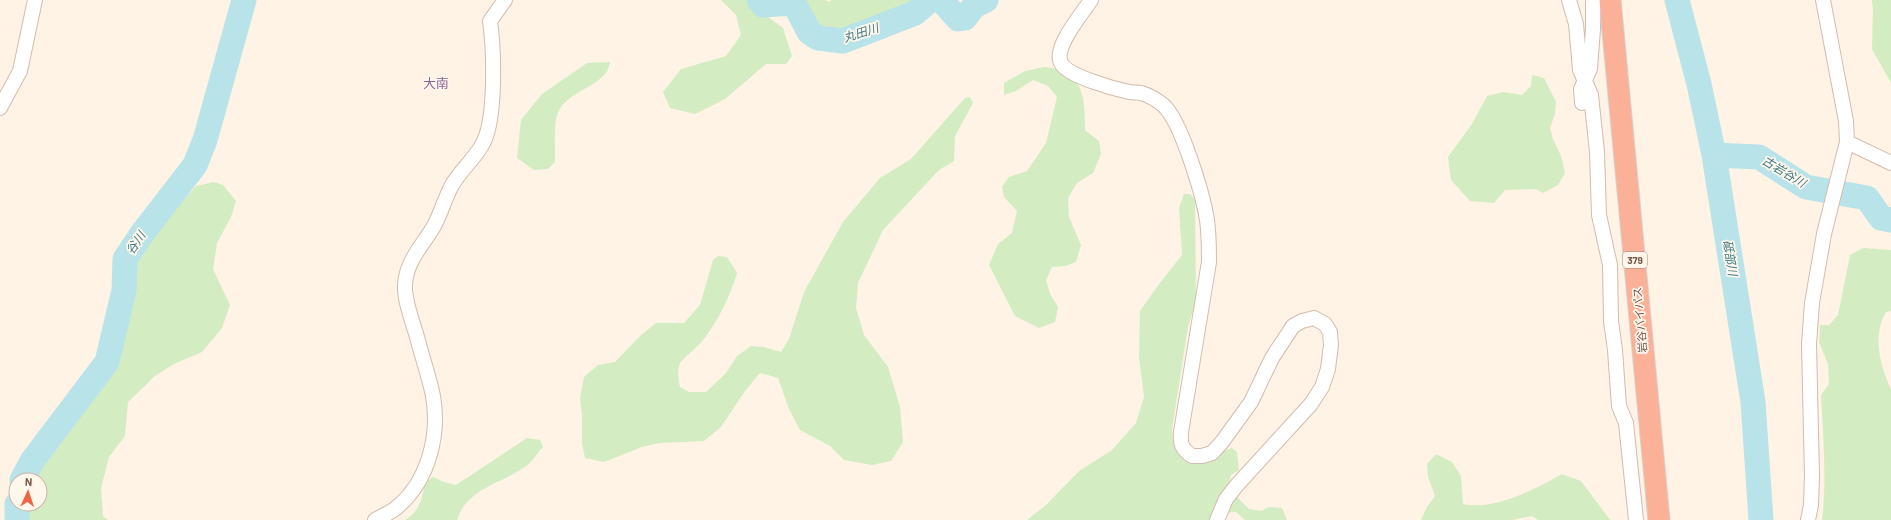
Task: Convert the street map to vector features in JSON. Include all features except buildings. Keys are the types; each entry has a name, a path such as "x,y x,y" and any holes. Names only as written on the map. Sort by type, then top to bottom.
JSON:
{"highway":[{"name":"岩谷バイパス","path":"1610,0 1659,520"}],"street":[{"path":"0,108 20,71 36,0"},
{"path":"375,520 395,508 415,487 424,472 432,445 435,423 433,396 404,285 410,263 435,224 452,186 484,142 490,125 492,104 490,22 505,0"},
{"path":"1091,0 1061,45 1058,55 1061,64 1067,71 1130,92 1141,93 1163,105 1178,126 1198,185 1207,219 1209,262 1181,432 1180,444 1184,450 1192,456 1202,456 1212,453 1222,442 1251,402 1272,358 1293,326 1302,321 1314,318 1325,324 1330,332 1328,369 1322,387 1311,404 1237,485 1226,499 1217,520"},
{"path":"1569,0 1576,24 1580,70 1591,95 1597,152 1599,215 1610,265 1611,321 1615,350 1619,406 1626,424 1636,520"},
{"path":"1582,103 1581,88 1590,69 1593,3 1610,0"},
{"path":"1808,520 1811,505 1812,476 1809,344 1812,302 1824,234 1847,142 1846,121 1823,0"},
{"path":"1847,142 1891,163"}],"green space":[{"path":"721,0 750,0 751,4 783,28 792,56 786,64 766,64 725,99 695,114 670,108 663,92 681,69 726,56 741,35 736,15"},
{"path":"796,0 826,0 829,2 831,0 925,0 916,9 873,26 854,37 823,34 812,28"},
{"path":"1872,0 1891,0 1891,83 1872,49"},
{"path":"610,62 607,71 602,78 568,99 561,106 556,119 555,162 548,169 534,170 517,158 521,120 542,94 587,63"},
{"path":"1044,67 1057,69 1067,73 1080,87 1083,96 1085,130 1099,141 1101,154 1093,173 1077,183 1068,198 1069,217 1081,245 1076,262 1066,266 1052,267 1046,280 1050,294 1058,307 1055,322 1039,328 1015,316 989,265 998,244 1012,233 1017,211 1004,197 1002,187 1009,177 1027,171 1046,143 1057,97 1048,86 1033,80 1016,91 1004,95 1004,83 1025,71"},
{"path":"1532,75 1544,78 1556,102 1555,114 1550,128 1553,139 1561,156 1565,173 1558,185 1543,193 1536,189 1505,190 1494,203 1470,201 1451,180 1448,157 1472,124 1487,96 1503,92 1522,95 1531,86"},
{"path":"970,97 973,103 955,136 954,161 939,170 883,230 858,283 856,308 864,335 888,367 900,407 903,442 891,461 872,465 844,460 830,446 800,430 789,409 778,378 760,373 745,391 721,427 704,441 659,443 642,447 604,462 585,458 582,444 582,415 580,398 584,377 598,365 615,362 640,336 656,323 684,323 700,305 713,260 718,256 727,257 737,273 727,299 709,331 702,342 680,363 678,375 680,387 689,392 706,392 726,373 737,356 751,346 764,347 781,352 789,339 804,292 843,222 880,178 911,159 965,98"},
{"path":"214,182 223,185 236,201 231,217 217,243 213,269 230,305 222,328 202,352 174,364 155,376 128,402 125,436 109,457 101,488 103,516 108,520 24,520 24,512 48,512 48,472 34,472 35,469 109,371 120,340 131,292 134,265 145,244 196,186"},
{"path":"1184,194 1190,194 1195,200 1196,300 1188,327 1172,429 1174,444 1181,454 1217,453 1232,448 1237,452 1239,470 1231,475 1228,488 1249,509 1261,511 1269,507 1282,508 1287,520 1245,520 1236,512 1223,513 1215,520 1027,520 1046,505 1079,471 1112,450 1136,423 1144,397 1139,357 1140,311 1182,255 1179,208"},
{"path":"1863,248 1891,250 1891,311 1886,312 1879,331 1879,351 1891,390 1891,520 1822,520 1824,442 1821,395 1829,384 1828,364 1819,342 1820,325 1829,325 1838,315 1850,255"},
{"path":"527,438 540,440 543,447 531,462 519,471 488,487 469,500 462,509 457,520 405,520 414,513 420,504 425,482 433,477 456,485"},
{"path":"1436,454 1452,462 1461,476 1463,504 1475,505 1501,502 1527,492 1562,474 1581,481 1610,520 1538,520 1532,516 1512,520 1421,520 1427,507 1435,496 1428,477 1427,464"}],"waterway":[{"name":"谷川","path":"26,472 32,461 107,362 124,290 125,259 141,235 195,165 205,140 244,0"},
{"name":"丸田川","path":"759,0 763,5 794,3 809,32 818,38 843,41 915,13 930,0"},
{"name":"丸田川","path":"941,0 958,19 965,18 974,6 986,0"},
{"name":"砥部川","path":"1677,0 1699,84 1714,155 1753,402 1761,520"},
{"name":"古岩谷川","path":"1714,155 1759,157 1806,187 1867,198 1881,218 1891,220"},
{"name":"谷川","path":"17,512 17,520"}],"district":[{"name":"大南","path":"436,83"}]}
